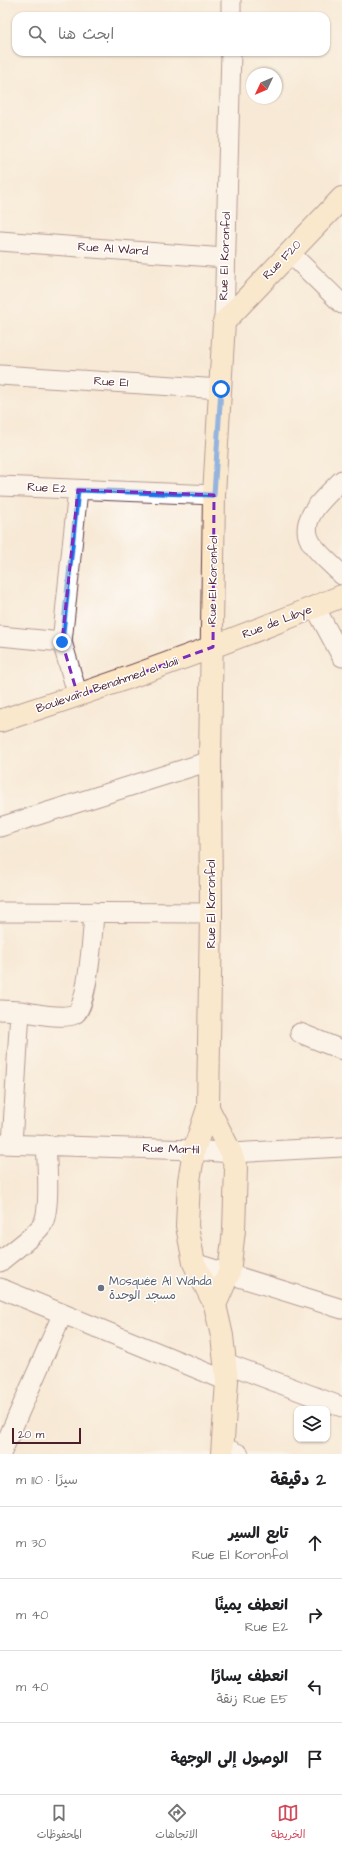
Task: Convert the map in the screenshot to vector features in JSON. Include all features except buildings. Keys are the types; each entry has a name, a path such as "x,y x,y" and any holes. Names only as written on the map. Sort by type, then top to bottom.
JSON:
{"street":[{"path":"231,12 232,0"},
{"name":"Rue El Koronfol","path":"228,1452 227,1372 215,1304 194,1263 187,1226 189,1181 194,1150 208,1108 211,913 210,761 213,647 214,495 224,322 231,56"},
{"name":"Rue F20","path":"224,322 342,198"},
{"name":"Rue Al Ward","path":"0,241 225,258"},
{"path":"289,252 342,304"},
{"name":"Rue E1","path":"0,375 221,389"},
{"path":"342,480 318,504 310,517 308,536 312,544 342,575"},
{"name":"Rue E2","path":"0,486 214,495"},
{"path":"78,490 62,642 78,696"},
{"name":"Rue de Libye","path":"213,647 342,596"},
{"path":"315,607 342,657"},
{"path":"0,636 62,642"},
{"name":"Boulevard Benahmed el Jaii","path":"0,721 78,696 213,647"},
{"path":"0,827 210,761"},
{"path":"0,912 211,913"},
{"path":"0,1010 62,1016 74,1015 78,1012 85,999 94,912"},
{"path":"6,1144 20,1011"},
{"path":"300,1033 342,1050"},
{"name":"Rue El Koronfol","path":"208,1108 231,1153 236,1168 234,1230 229,1273 215,1304"},
{"name":"Rue Martil","path":"6,1144 194,1150 231,1153 342,1147"},
{"path":"0,1262 39,1229 44,1221 47,1207 46,1145"},
{"path":"194,1263 342,1309"},
{"path":"0,1288 62,1315 227,1372 342,1407"},
{"path":"7,1445 62,1315"}],"highlighted area":[{"path":"78,490 214,495 213,647 78,696 62,642"}],"place":[{"name":"Mosquée Al Wahda مسجد الوحدة","path":"101,1288"}],"route":[{"path":"62,642 78,490 214,495 221,389"}]}
